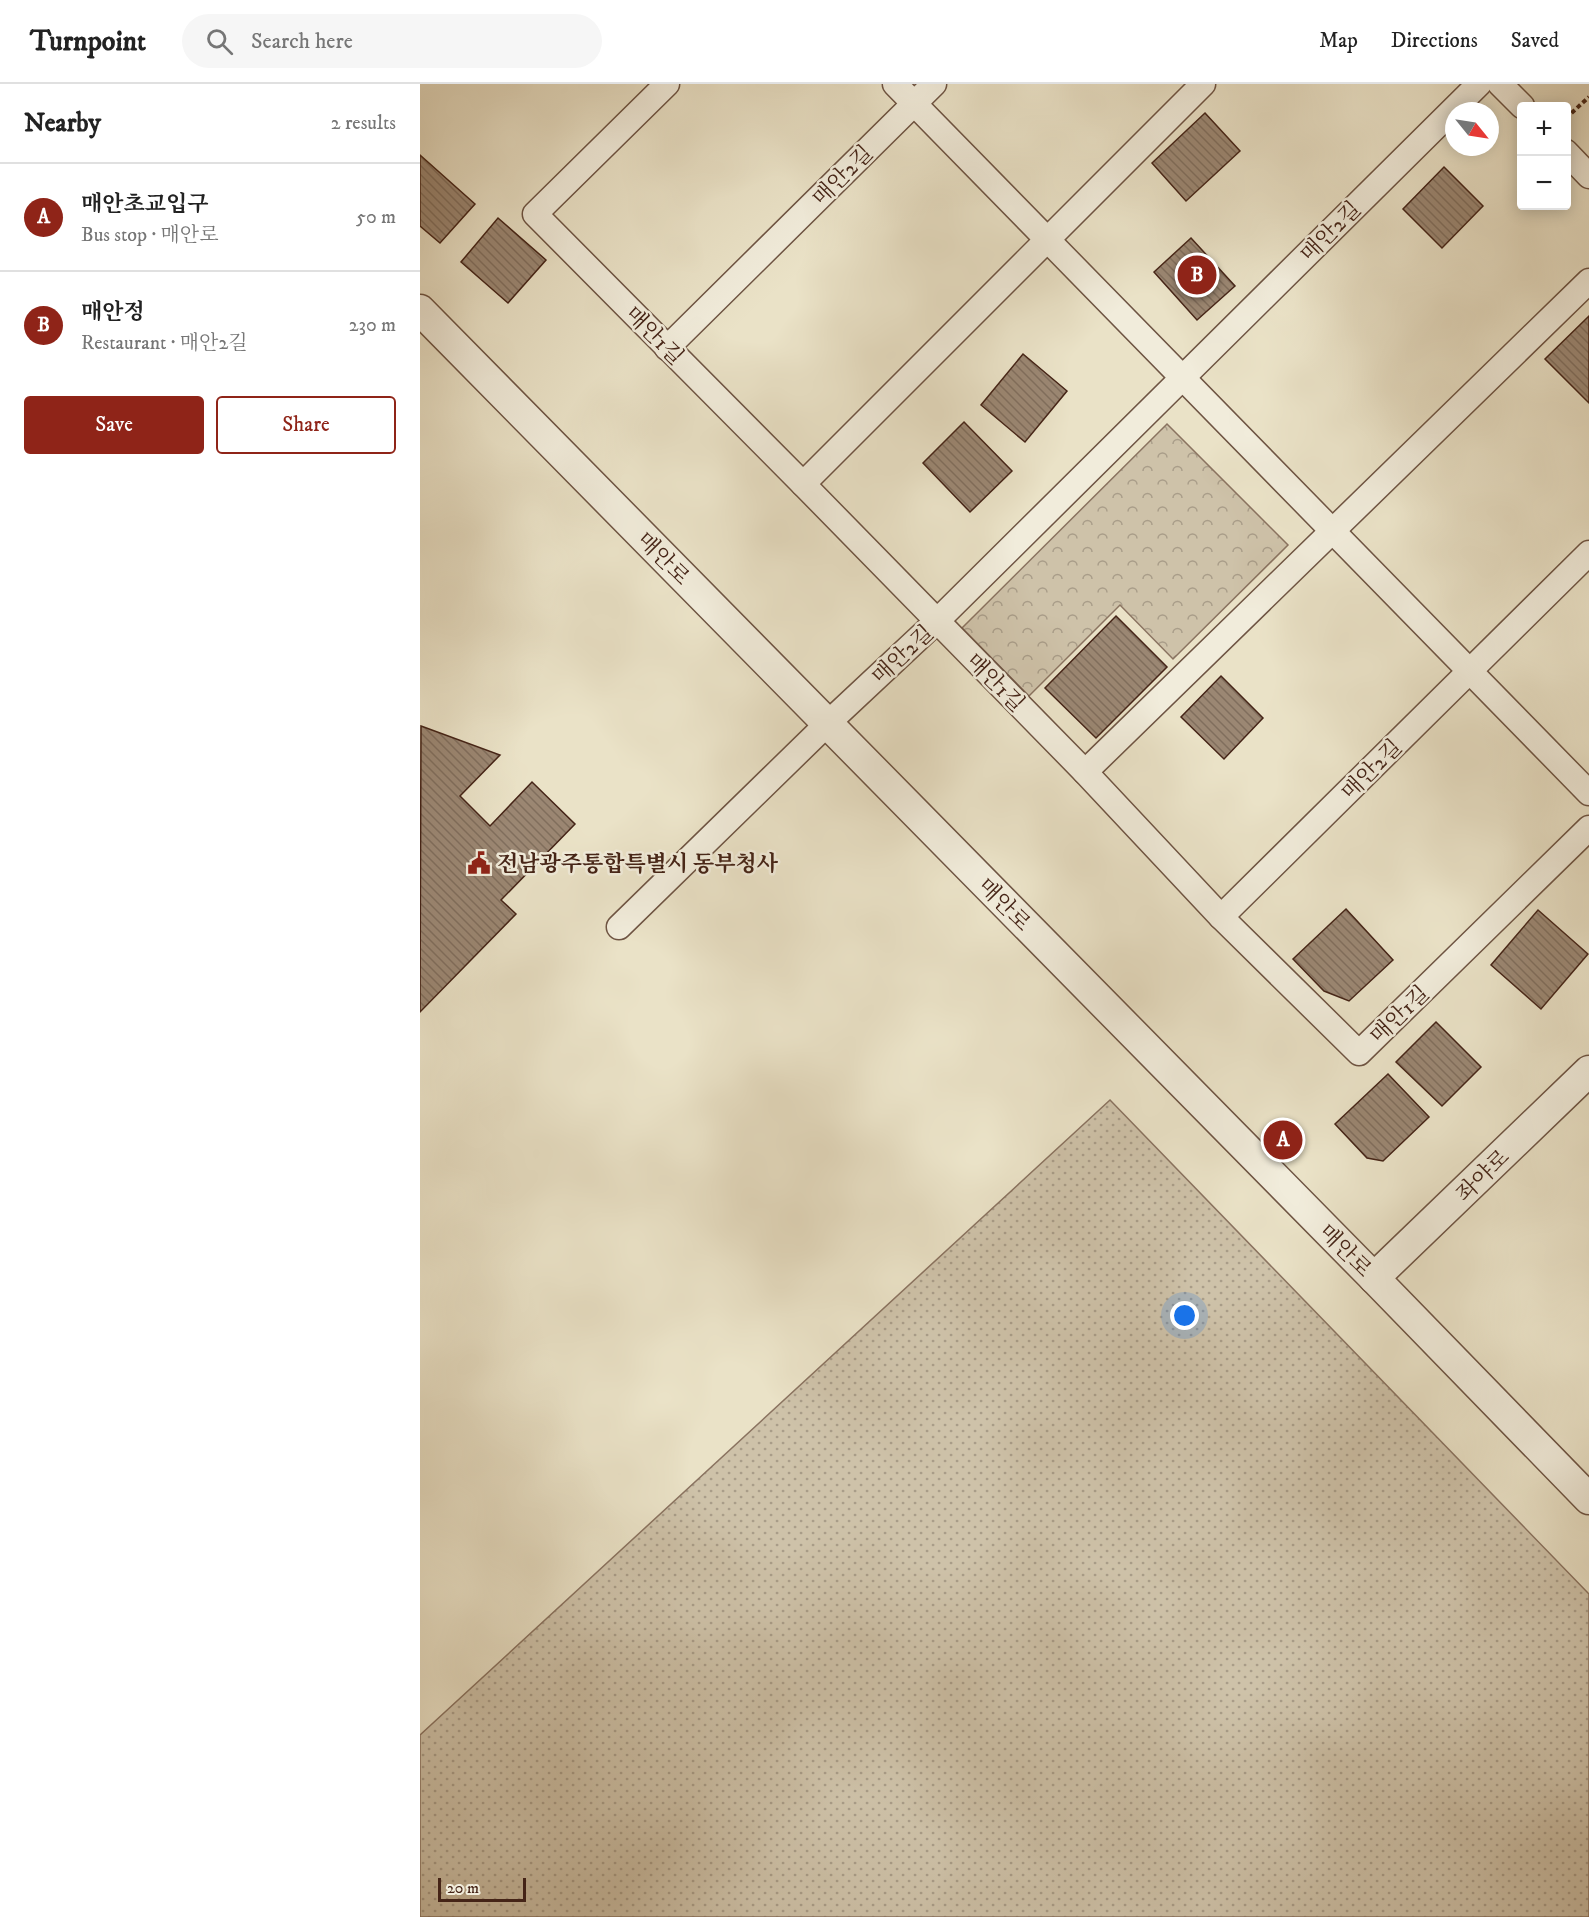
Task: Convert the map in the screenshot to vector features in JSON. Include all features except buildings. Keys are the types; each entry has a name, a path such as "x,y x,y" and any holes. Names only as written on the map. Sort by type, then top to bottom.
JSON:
{"street":[{"name":"매안1길","path":"668,84 536,214 1085,772 1221,917 1359,1053 1589,828"},
{"path":"894,84 1589,793"},
{"name":"매안2길","path":"667,348 934,84"},
{"path":"803,484 1203,84"},
{"name":"매안2길","path":"619,927 827,724 936,622 1479,84"},
{"path":"1500,84 1518,102"},
{"path":"1570,156 1589,176"},
{"path":"1085,772 1589,281"},
{"name":"매안로","path":"420,310 1374,1278 1589,1500"},
{"name":"매안2길","path":"1221,917 1589,554"},
{"name":"좌야로","path":"1374,1278 1589,1071"}],"path":[{"path":"1571,113 1589,97"}],"green space":[{"path":"1167,424 1288,545 1173,659 1120,605 1029,696 962,628"},
{"path":"1110,1100 1589,1594 1589,1917 420,1917 420,1735"}],"place":[{"name":"매안정","path":"1197,275"},
{"name":"전남광주통합특별시 동부청사","path":"479,863"},
{"name":"매안초교입구","path":"1283,1140"}]}
